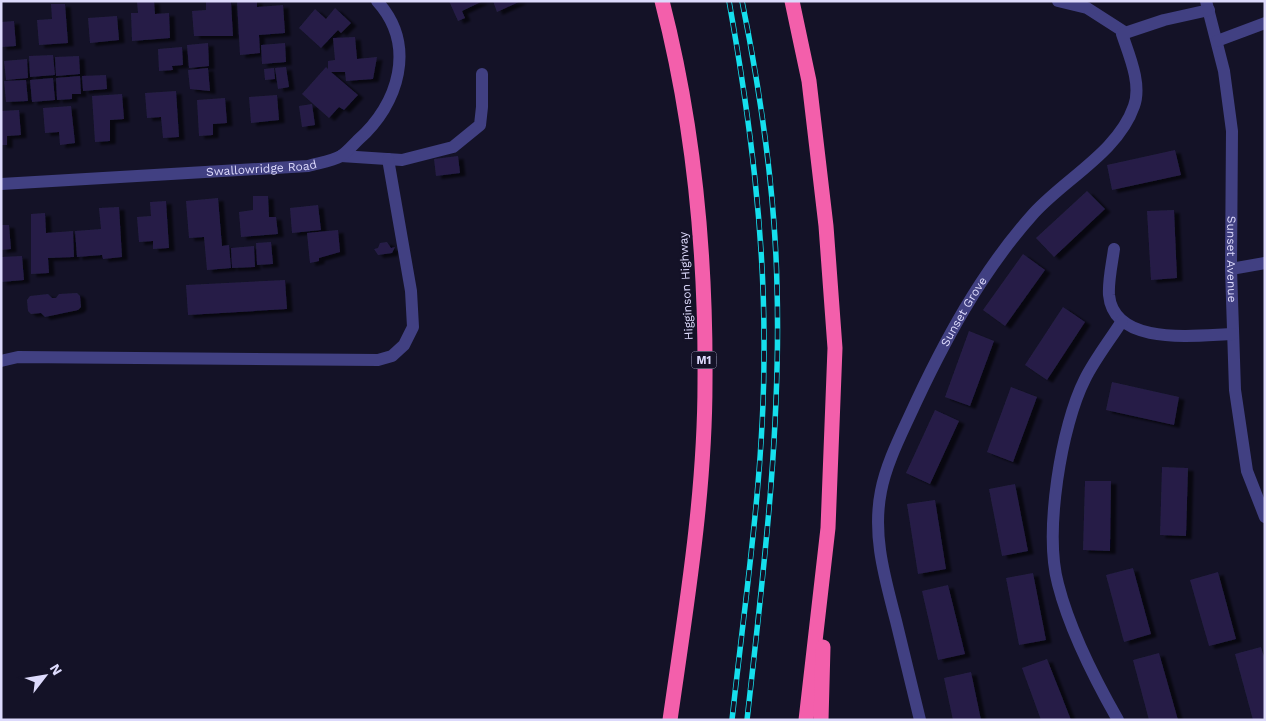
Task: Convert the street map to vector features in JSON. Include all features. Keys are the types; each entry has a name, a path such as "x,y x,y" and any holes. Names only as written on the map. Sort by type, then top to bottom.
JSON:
{"highway":[{"name":"Higginson Highway","path":"662,1 675,53 695,172 702,280 705,383 691,569 670,720"},
{"path":"792,1 809,81 826,226 835,348 821,720"},
{"path":"806,720 828,528"}],"street":[{"name":"Swallowridge Road","path":"1,184 308,166 340,156 366,134 380,118 400,72 401,58 394,27 377,1"},
{"path":"1058,1 1088,8 1126,33 1207,6"},
{"name":"Sunset Avenue","path":"1207,6 1224,71 1232,130 1231,270 1235,390 1247,471 1265,517"},
{"path":"1217,41 1265,23"},
{"name":"Sunset Grove","path":"920,720 880,557 877,518 881,489 896,445 926,379 965,306 1001,254 1034,213 1104,150 1125,125 1135,104 1135,83 1130,57 1122,34 1126,33"},
{"path":"340,156 402,160 453,147 480,125 482,74"},
{"path":"1,360 18,357 378,360 392,356 404,345 413,327 411,291 388,159"},
{"path":"1114,249 1109,295 1112,309 1122,321 1138,330 1158,335 1233,334"},
{"path":"1231,270 1265,263"},
{"path":"1118,720 1071,622 1057,583 1053,545 1056,494 1062,451 1072,410 1085,378 1122,321"}],"building":[{"path":"137,1 154,1 155,14 169,13 170,38 132,41 131,13 138,13"},
{"path":"206,1 231,2 233,36 194,36 192,11 206,10"},
{"path":"237,1 257,1 257,7 283,5 285,33 259,35 260,53 240,55"},
{"path":"449,1 483,1 462,11 465,18 458,21"},
{"path":"493,1 521,1 497,12"},
{"path":"51,4 65,4 68,43 39,45 37,20 52,19"},
{"path":"335,8 351,23 341,33 338,30 321,48 299,28 315,9 326,19"},
{"path":"117,16 119,40 90,43 88,18"},
{"path":"14,21 16,46 1,47 1,22"},
{"path":"355,37 357,59 377,57 373,79 346,81 345,72 331,72 358,95 344,110 339,107 329,118 302,94 326,67 328,69 328,61 335,60 333,38"},
{"path":"208,43 209,66 189,68 187,45"},
{"path":"285,43 286,62 262,64 261,45"},
{"path":"182,47 183,65 172,66 173,70 159,71 158,49"},
{"path":"53,55 55,75 30,77 29,56"},
{"path":"79,56 80,74 56,76 55,57"},
{"path":"27,59 28,78 6,80 4,61"},
{"path":"286,67 289,87 278,89 275,68"},
{"path":"208,68 210,91 190,89 188,70"},
{"path":"274,68 275,79 265,80 264,69"},
{"path":"106,75 107,89 83,91 82,76"},
{"path":"80,76 81,94 72,94 72,99 57,100 56,78"},
{"path":"53,78 55,100 32,102 30,80"},
{"path":"26,80 28,101 6,102 4,81"},
{"path":"176,91 179,137 163,138 161,117 147,118 145,93"},
{"path":"122,94 124,119 110,120 110,141 95,142 92,96"},
{"path":"277,95 279,120 251,123 249,97"},
{"path":"225,98 227,123 213,124 213,135 199,136 197,100"},
{"path":"312,104 315,125 302,127 299,106"},
{"path":"71,106 75,143 60,145 59,132 45,133 43,108"},
{"path":"19,110 21,135 7,136 7,145 1,145 1,111"},
{"path":"1175,150 1181,175 1112,190 1107,165"},
{"path":"458,156 460,173 436,176 434,159"},
{"path":"1087,191 1105,209 1054,257 1036,238"},
{"path":"253,196 268,196 269,217 276,217 278,234 241,237 239,212 253,210"},
{"path":"218,198 222,246 229,245 231,268 207,270 204,237 189,238 186,201"},
{"path":"166,201 169,248 153,249 153,241 139,242 137,217 151,216 150,202"},
{"path":"318,205 321,230 292,233 290,208"},
{"path":"119,207 122,257 103,259 102,255 77,257 75,231 101,229 99,208"},
{"path":"1174,210 1177,278 1151,280 1147,211"},
{"path":"45,213 46,233 73,231 74,257 48,258 49,273 31,274 31,214"},
{"path":"1,225 9,225 11,249 1,250"},
{"path":"338,230 340,252 319,258 319,261 310,263 307,233"},
{"path":"271,242 273,264 257,265 256,243"},
{"path":"387,242 391,248 395,247 392,253 378,255 374,249 378,248 380,243"},
{"path":"254,246 255,267 232,268 231,248"},
{"path":"1023,254 1045,270 1005,326 983,310"},
{"path":"22,256 24,280 1,282 1,257"},
{"path":"285,280 287,309 188,315 186,285"},
{"path":"77,293 80,296 81,307 78,310 45,317 41,313 31,314 28,311 27,300 30,296 48,294 52,298 56,298 59,294"},
{"path":"1063,307 1085,322 1047,380 1025,365"},
{"path":"969,331 994,341 970,406 945,397"},
{"path":"1112,382 1179,397 1174,425 1106,410"},
{"path":"1011,387 1037,397 1013,462 987,452"},
{"path":"935,410 959,421 930,484 906,473"},
{"path":"1162,467 1188,468 1186,536 1160,535"},
{"path":"1085,481 1111,481 1110,551 1083,550"},
{"path":"1015,484 1028,551 1002,556 989,489"},
{"path":"935,500 946,569 918,574 907,504"},
{"path":"1133,568 1151,634 1124,642 1106,575"},
{"path":"1218,572 1236,639 1209,646 1190,580"},
{"path":"1033,573 1046,640 1019,645 1006,578"},
{"path":"948,585 965,654 938,660 922,591"},
{"path":"1261,647 1265,660 1265,718 1253,720 1235,654"},
{"path":"1159,653 1178,720 1149,720 1133,660"},
{"path":"1047,659 1071,720 1041,720 1022,668"},
{"path":"971,672 981,720 953,720 944,678"}],"railway":[{"path":"729,1 755,177 764,310 761,446 732,720"},
{"path":"742,1 761,107 770,179 776,250 778,341 770,504 747,720"}]}
